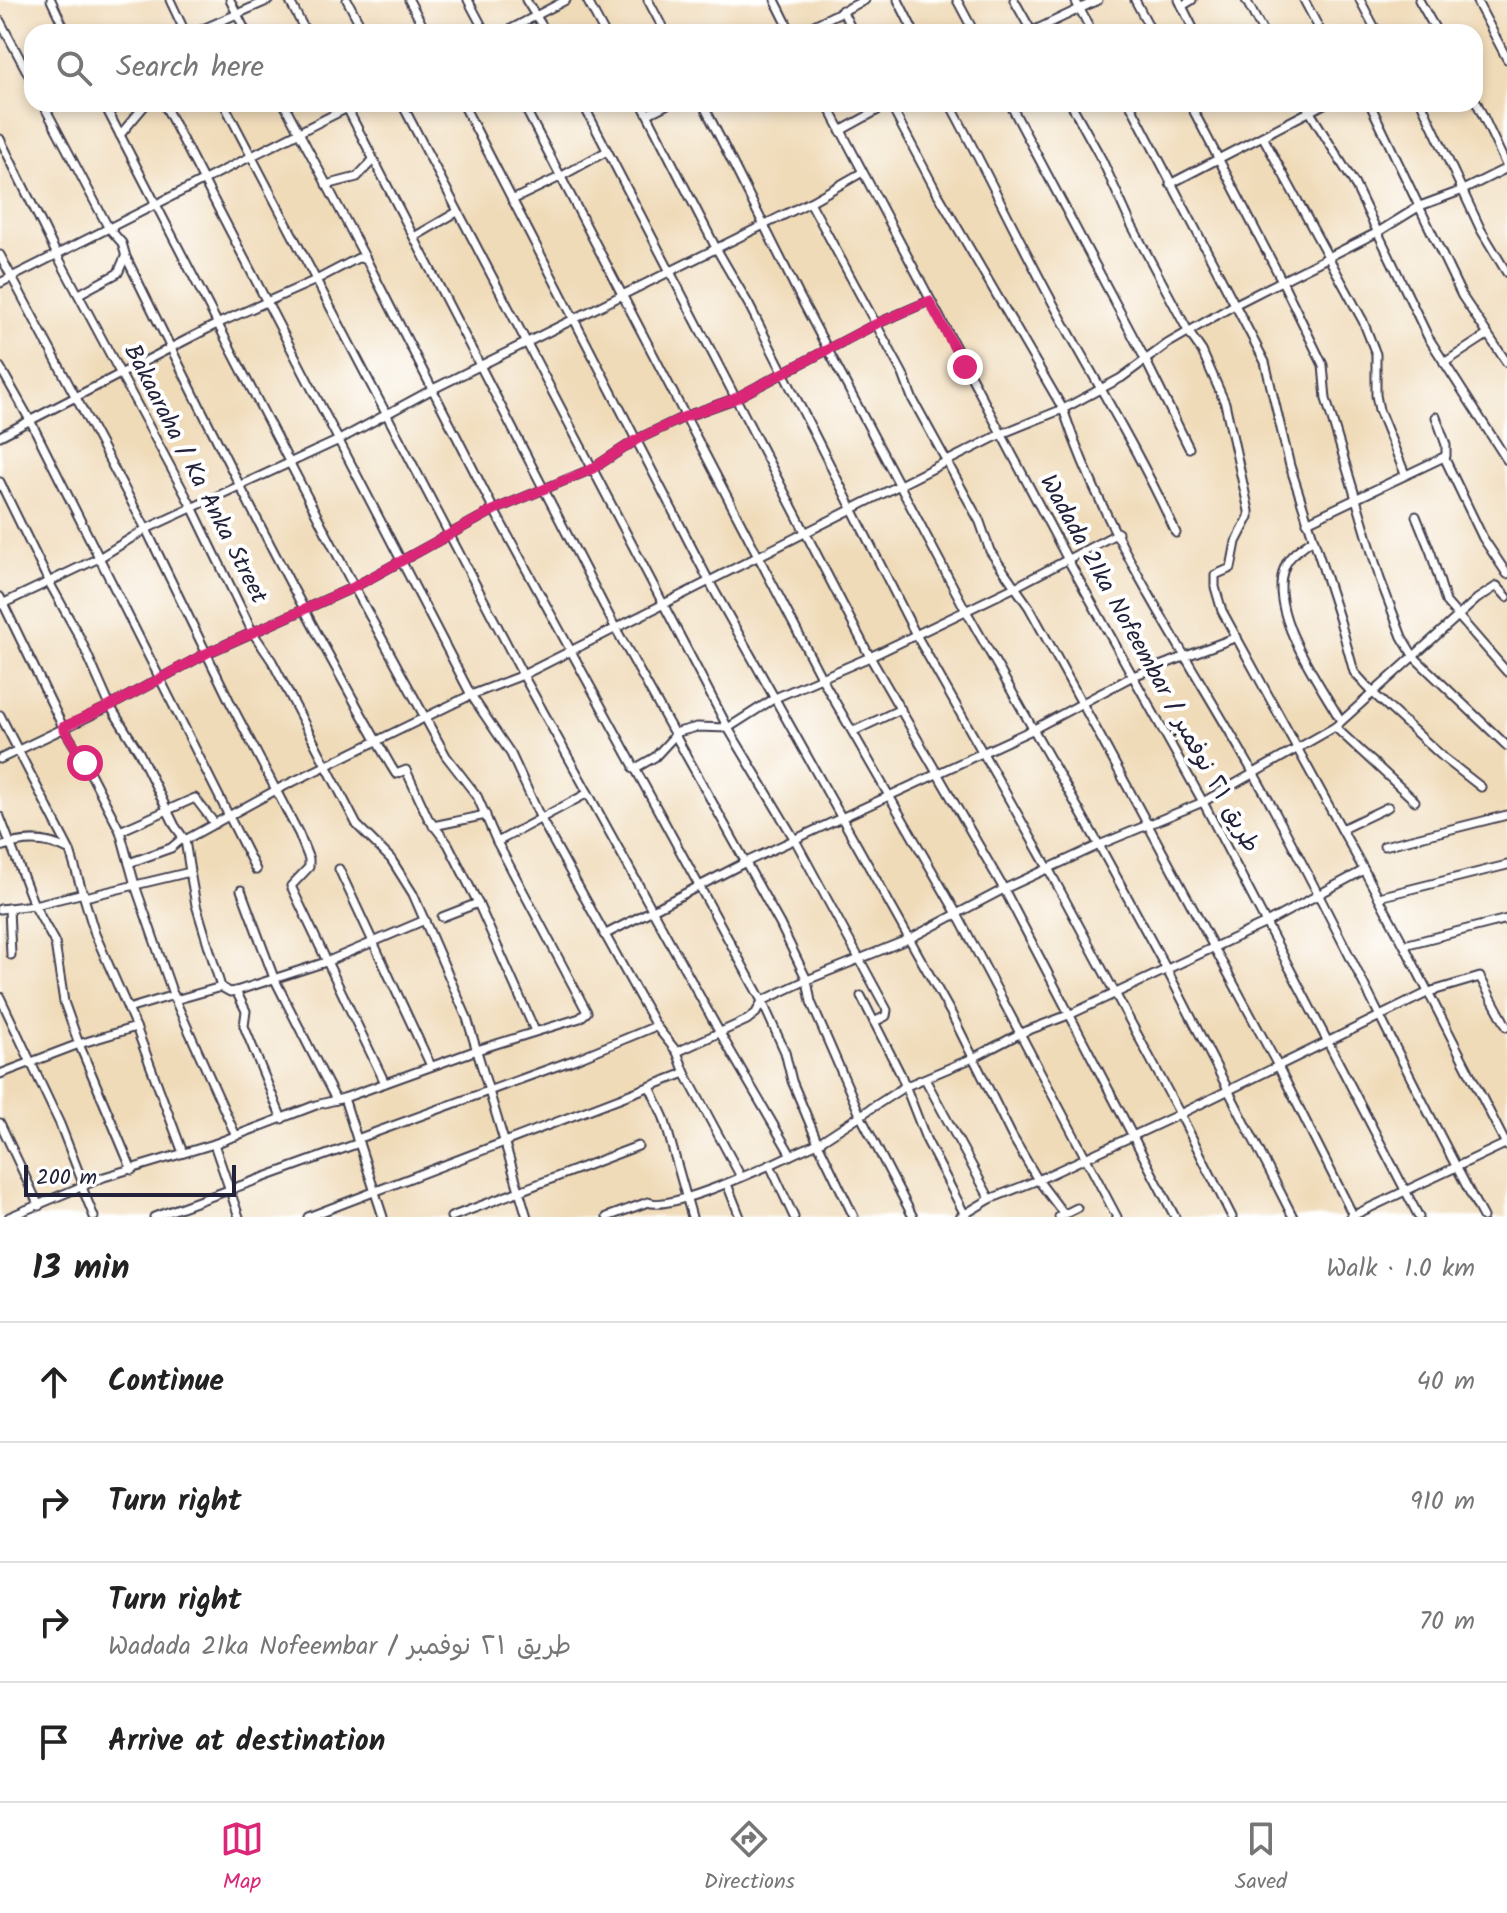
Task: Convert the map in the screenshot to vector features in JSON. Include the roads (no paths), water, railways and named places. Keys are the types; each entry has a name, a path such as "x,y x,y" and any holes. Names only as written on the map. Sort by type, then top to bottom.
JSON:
{"street":[{"path":"51,0 62,24"},
{"path":"170,0 181,24"},
{"path":"230,0 242,24"},
{"path":"213,24 269,0"},
{"path":"289,0 302,24"},
{"path":"347,0 360,24"},
{"path":"409,0 422,24"},
{"path":"468,0 481,24"},
{"path":"526,0 542,24"},
{"path":"521,24 566,0"},
{"path":"587,0 600,24"},
{"path":"648,0 661,24"},
{"path":"775,0 787,24"},
{"path":"815,24 865,0"},
{"path":"898,0 910,24"},
{"path":"957,0 970,24"},
{"path":"1014,0 1027,24"},
{"path":"1075,0 1088,24"},
{"path":"1048,24 1098,0"},
{"path":"1135,0 1148,24"},
{"path":"1191,24 1180,3 1192,0"},
{"path":"1246,0 1259,24"},
{"path":"1304,0 1317,24"},
{"path":"1360,0 1373,24"},
{"path":"1419,0 1432,24"},
{"path":"1476,0 1507,59"},
{"path":"842,10 849,24"},
{"path":"0,21 24,66"},
{"path":"47,112 108,227 118,236 170,347 303,608 396,774 406,770 433,826 448,844 535,1031"},
{"path":"9,1217 83,1187 214,1144 477,1050 580,1018 587,1012 497,842 477,796 446,756 354,587 108,112"},
{"path":"120,135 139,112"},
{"path":"168,112 471,695 511,754 541,819 604,935 656,1026 677,1052 685,1073 741,1177"},
{"path":"228,112 523,675 720,1033 791,1155"},
{"path":"288,112 494,510 762,1001 785,1052 792,1081 818,1143 854,1217"},
{"path":"0,283 337,112"},
{"path":"352,112 373,160 616,629 780,924 807,980 811,1002 861,1117 913,1217"},
{"path":"406,112 728,728 795,840 887,1010 886,1016 874,1022"},
{"path":"467,112 709,581 952,1015 1012,1136 1061,1215 1077,1208"},
{"path":"527,112 822,679 957,914 1117,1217"},
{"path":"587,112 870,657 1004,889 1175,1217"},
{"path":"652,112 648,114 915,633 1048,868 1232,1217"},
{"path":"707,112 965,609 1166,968 1293,1217"},
{"name":"Wadada 21ka Nofeembar / طريق ٢١ نوفمبر","path":"831,112 1068,560 1203,802 1419,1217"},
{"path":"840,131 874,112"},
{"path":"893,112 1063,409 1077,450 1130,560 1254,774 1318,893 1483,1217"},
{"path":"954,112 1066,327 1160,496 1176,533"},
{"path":"1014,112 1189,448"},
{"path":"810,202 980,522 990,551 1029,607 1082,702 1278,1066 1352,1216 1507,1144 1379,897 1218,600 1215,575 1231,568 1236,542 1249,517 1247,494 1225,403 1202,351 1188,331 1075,112"},
{"path":"1134,112 1236,304 1270,375 1290,466 1354,672 1444,758 1481,787"},
{"path":"1194,112 1323,365 1326,399 1389,605 1402,637 1414,657 1507,746"},
{"path":"1170,184 1263,137 1301,112"},
{"path":"1310,112 1354,183 1422,325 1507,460"},
{"path":"1374,112 1445,263 1507,363"},
{"path":"1426,112 1481,230 1507,273"},
{"path":"129,863 171,848 276,790 471,695 523,675 1001,434 1063,409 1134,369 1188,331 1236,304 1378,232 1420,206 1463,190 1507,168 1481,112"},
{"path":"1263,137 1361,317 1376,354 1379,410 1405,474"},
{"name":"Bakaaraha / Ka Anka Street","path":"0,139 57,255 193,509 253,633 277,670 357,825 399,869 425,920 457,991 527,1217"},
{"path":"512,200 607,151"},
{"path":"326,185 357,177 373,160"},
{"path":"236,1136 175,998 135,885 120,831 63,727 1,602 99,558 146,529 339,440 433,389 810,202 861,173"},
{"path":"414,237 457,212"},
{"path":"0,255 146,529 309,859 307,871 291,886 385,1083"},
{"path":"79,294 118,273 126,257"},
{"path":"0,436 219,323 358,258 366,259"},
{"path":"0,759 110,706 207,653 354,587 494,510 592,469 636,440 684,417 734,399 876,324 929,301"},
{"path":"1444,363 1487,335"},
{"path":"0,367 31,422 256,870"},
{"path":"1307,522 1444,457 1448,451 1436,417"},
{"path":"677,1052 756,1013 762,1001 909,939 1048,868 1203,802 1338,724 1507,575 1483,538 1444,457"},
{"path":"0,482 80,638 110,706 139,752 184,839 196,905 221,987"},
{"path":"1416,516 1431,553 1443,598 1507,672"},
{"path":"634,769 655,757 677,735 697,727 728,728 775,698 870,657 1118,533"},
{"path":"1313,539 1285,564 1281,605 1290,629 1338,724 1415,801"},
{"path":"1497,586 1507,597"},
{"path":"604,935 746,862 1034,729 1133,676 1237,637"},
{"path":"854,731 901,709"},
{"path":"0,715 70,851 95,934 136,1027 183,1153"},
{"path":"497,842 588,793"},
{"path":"120,831 195,798 215,824"},
{"path":"1342,829 1388,807"},
{"path":"433,826 486,815"},
{"path":"1384,846 1507,815"},
{"path":"0,817 34,905 58,951 64,1002 132,1170"},
{"path":"0,847 44,840 70,851"},
{"path":"1379,897 1507,865"},
{"path":"339,869 431,1066"},
{"path":"607,1217 648,1202 656,1206 727,1184 818,1143 904,1087 973,1058 1021,1033 1071,1014 1266,923 1364,870"},
{"path":"11,955 5,908 34,905 190,872"},
{"path":"241,890 274,978 340,1099 358,1141 383,1217"},
{"path":"442,917 478,903"},
{"path":"1404,945 1507,919"},
{"path":"128,1009 221,987 230,992 236,991 326,962 425,920"},
{"path":"861,996 901,1075 926,1139 964,1216 990,1199 1087,1158 1429,992 1480,977 1507,1027"},
{"path":"236,991 246,1011 244,1026 282,1119"},
{"path":"0,997 60,1124 94,1217"},
{"path":"154,1217 656,1026"},
{"path":"0,1074 29,1061 136,1027"},
{"path":"308,1217 685,1073"},
{"path":"925,1079 990,1199"},
{"path":"650,1087 664,1118 692,1217"},
{"path":"0,1123 39,1206"},
{"path":"214,1144 239,1217"},
{"path":"451,1217 638,1146"},
{"path":"770,1165 794,1217"},
{"path":"727,1184 740,1217"}]}
